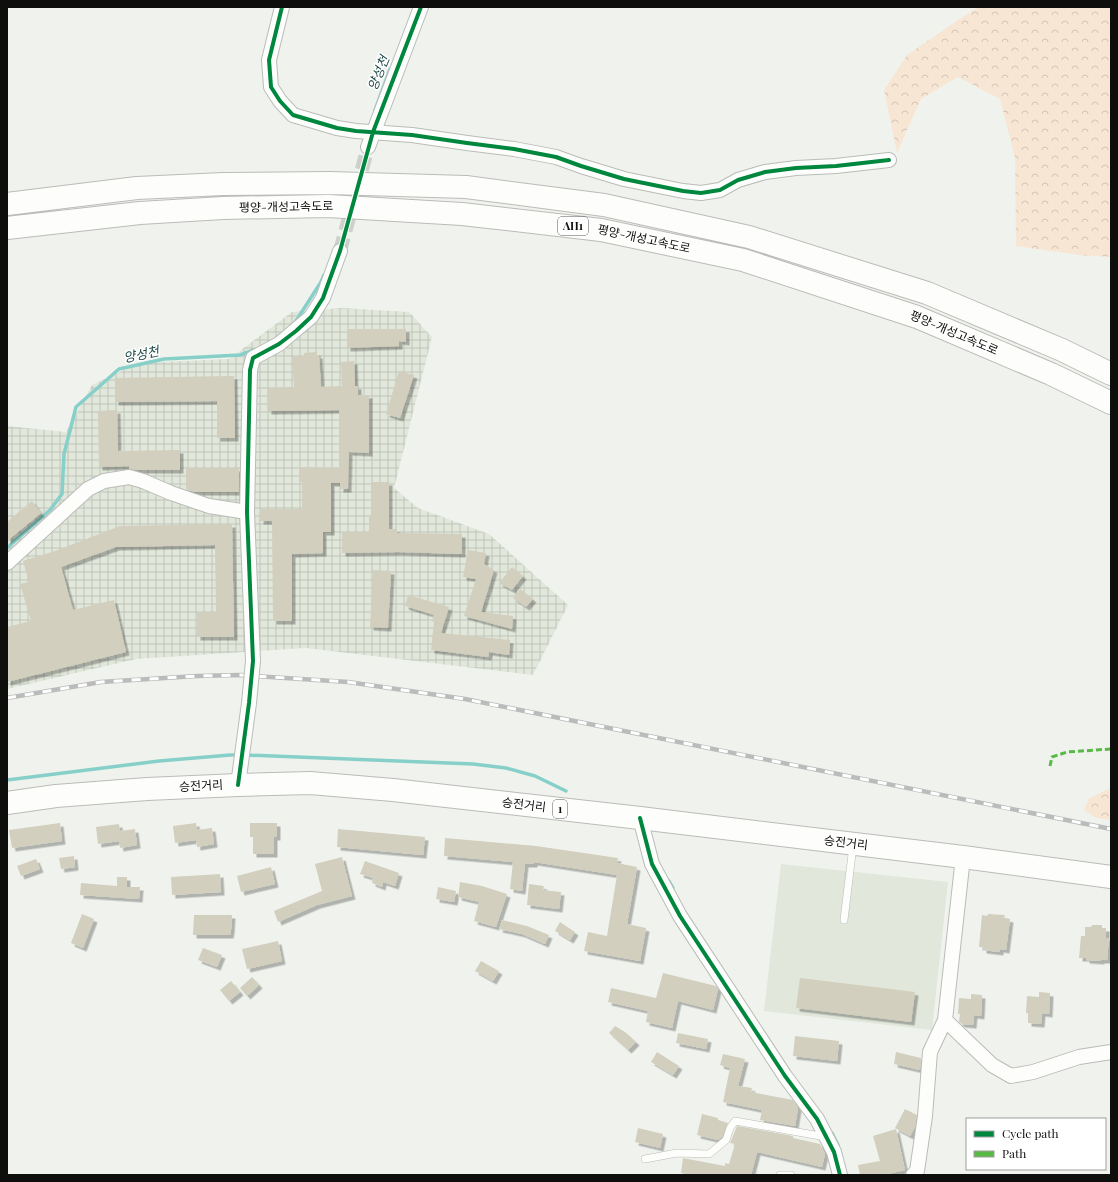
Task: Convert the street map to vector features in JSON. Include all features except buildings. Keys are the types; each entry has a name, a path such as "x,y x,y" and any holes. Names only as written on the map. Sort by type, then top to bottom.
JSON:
{"main road":[{"name":"평양-개성고속도로","path":"7,204 137,188 223,184 330,183 466,188 604,206 749,237 927,293 1062,350 1111,374"},
{"name":"평양-개성고속도로","path":"7,228 140,213 223,208 328,206 462,214 601,230 743,260 917,317 1051,374 1111,403"},
{"name":"승전거리","path":"7,803 241,766 310,783 393,790 640,818 963,857 1111,877"}],"street":[{"path":"282,7 269,60 271,88 280,101 293,114 317,123 356,131 412,135 514,149 556,157 624,179 701,193 720,190 738,180 765,172 889,160"},
{"path":"368,147 421,7"},
{"path":"241,766 253,661 247,512 250,370 253,358 279,344 311,317 323,298 340,251"},
{"path":"7,564 88,489 104,481 129,477 209,506 247,512"},
{"path":"640,818 652,864 680,916 785,1076 817,1119 834,1152 840,1175"},
{"path":"916,1174 925,1116 930,1052 945,1020 963,857"},
{"path":"945,1020 992,1065 1011,1076 1033,1072 1079,1057 1111,1052"}],"lane":[{"path":"844,920 853,844"},
{"path":"645,1159 677,1153 709,1154 712,1149 726,1140 730,1128 735,1121 826,1137"},
{"path":"780,1175 791,1175"}],"shaded area":[{"path":"342,308 409,312 432,337 394,488 418,508 489,534 568,605 533,675 306,648 136,659 7,689 7,426 66,432 92,385 139,363 229,359 292,312"},
{"path":"781,864 948,882 932,1030 764,1011"}],"green space":[{"path":"979,7 1111,7 1111,257 1079,255 1016,246 1015,158 1000,99 958,77 921,99 897,153 884,90 907,55"},
{"path":"1111,788 1111,820 1096,818 1084,810 1089,798"}],"waterway":[{"name":"양성천","path":"375,110 390,69"},
{"name":"양성천","path":"294,324 324,275"},
{"name":"양성천","path":"7,548 50,510 62,494 64,454 76,407 119,369 164,359 240,355 254,350"},
{"path":"7,780 159,761 240,755"},
{"path":"246,755 473,764 506,768 535,776 566,791"},
{"path":"669,881 673,888"},
{"path":"832,1133 838,1145"}],"tunnel":[{"path":"340,251 368,147"}],"railway":[{"path":"7,698 101,682 197,676 240,675 348,682 465,699 1111,829"}],"marked path":[{"path":"1050,766 1052,757 1067,752 1111,749"}],"cycle path":[{"path":"282,7 269,60 271,87 280,101 293,115 337,128 356,131 412,135 514,149 556,157 624,179 683,191 701,193 720,190 738,180 765,172 889,160"},
{"path":"238,785 253,661 247,512 250,370 253,358 279,344 296,331 311,317 323,298 340,251 373,132 421,7"},
{"path":"640,818 652,864 680,916 785,1076 817,1119 834,1152 840,1175"}]}
